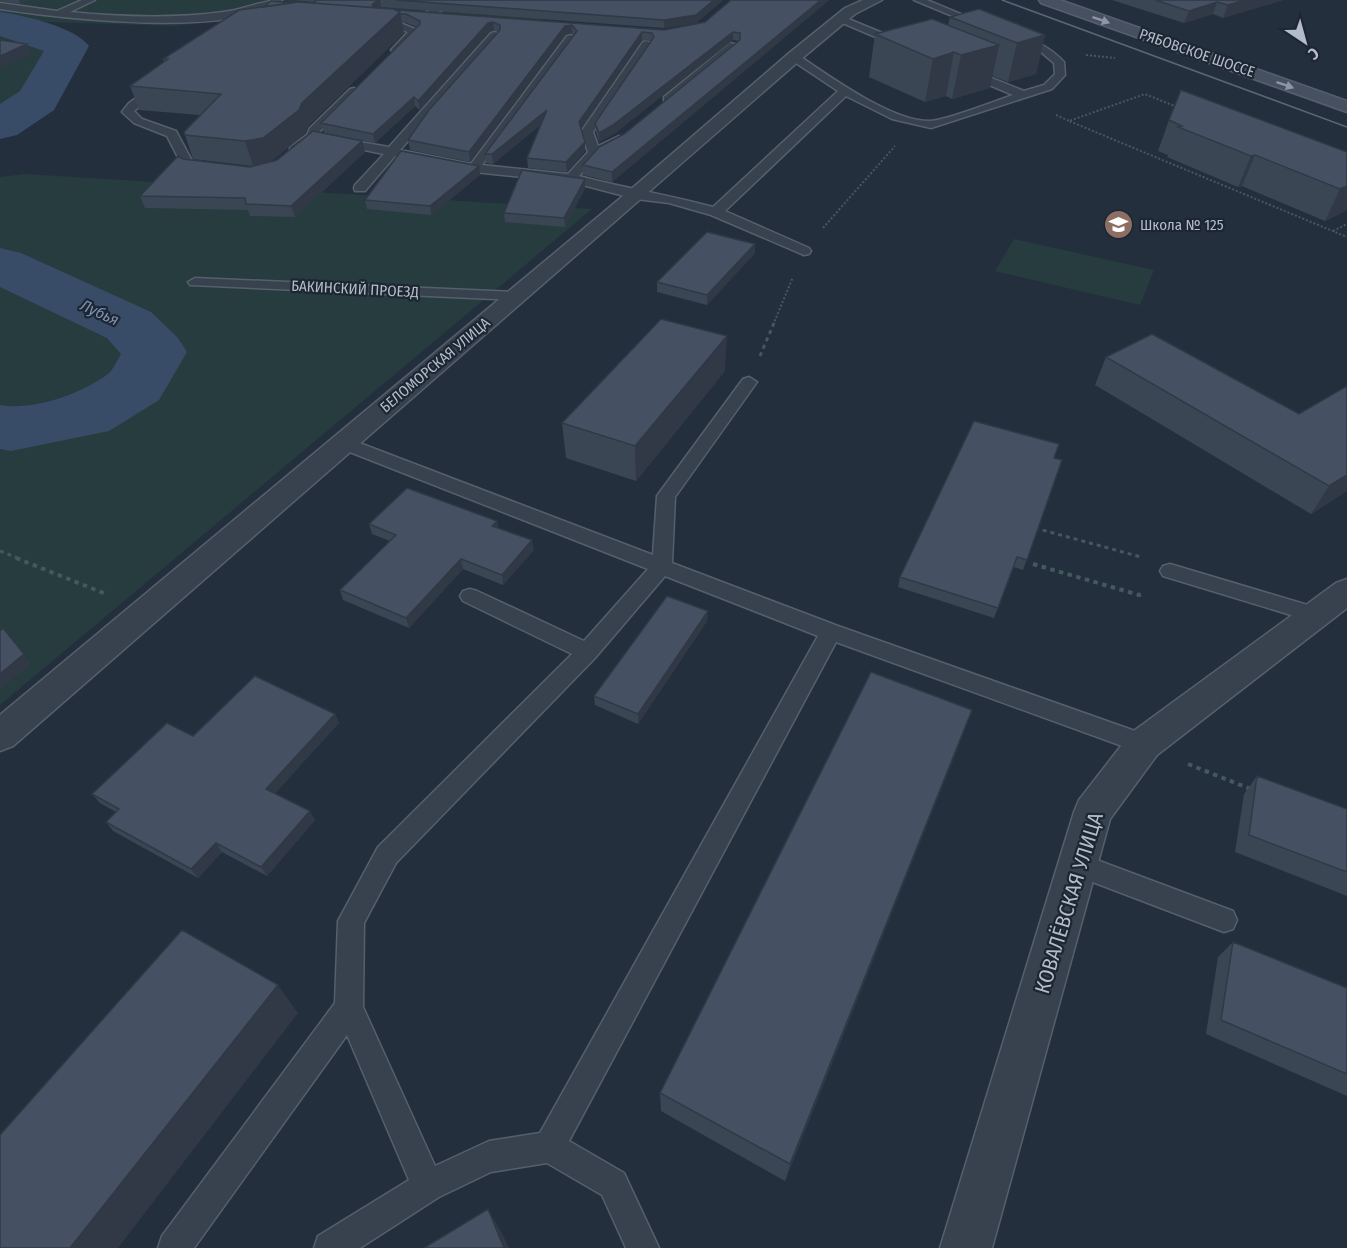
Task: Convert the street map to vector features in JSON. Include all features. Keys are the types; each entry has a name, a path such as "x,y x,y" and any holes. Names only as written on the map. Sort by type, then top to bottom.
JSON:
{"main road":[{"name":"РЯБОВСКОЕ ШОССЕ","path":"1046,0 1347,106"}],"street":[{"name":"БЕЛОМОРСКАЯ УЛИЦА","path":"0,736 636,195 794,57 850,11 874,0"},
{"name":"КОВАЛЁВСКАЯ УЛИЦА","path":"966,1248 1093,812 1143,744 1347,591"}],"lane":[{"path":"43,20 90,0"},
{"path":"428,15 453,0"},
{"path":"794,57 845,92 913,124 931,125 1048,87 1060,75 1059,62 1045,50 919,0"},
{"path":"0,6 109,20 220,16 247,12 273,2 291,6"},
{"path":"417,14 452,17"},
{"path":"841,19 916,50"},
{"path":"362,22 398,25 415,32 390,56"},
{"path":"360,188 495,35"},
{"path":"474,168 571,38"},
{"path":"594,152 587,132 648,44"},
{"path":"654,110 734,45"},
{"path":"958,68 1023,95"},
{"path":"282,160 313,136 314,130 365,81"},
{"path":"157,86 133,105 128,112 138,121 172,134 187,164 220,168"},
{"path":"717,212 845,92"},
{"path":"571,178 594,152 628,132"},
{"path":"313,136 474,168 571,178 636,195 670,199 717,212 804,251"},
{"name":"БАКИНСКИЙ ПРОЕЗД","path":"195,282 516,296"},
{"path":"428,1186 349,1008 351,921 387,855 587,652 662,566 666,496 749,382"},
{"path":"343,442 831,632 1143,744"},
{"path":"1170,571 1314,614"},
{"path":"470,596 587,652"},
{"path":"549,1147 831,632"},
{"path":"1078,865 1224,920"},
{"path":"174,1248 349,1008"},
{"path":"330,1248 428,1186 489,1157 549,1147 613,1184 643,1248"}],"path":[{"path":"1045,50 1125,60"},
{"path":"1177,107 1145,94 1069,121 1347,237"},
{"path":"1333,231 1347,224"},
{"path":"1029,526 1143,557 1170,571 1165,586 1139,595 1033,564"},
{"path":"0,551 146,610"},
{"path":"1143,744 1259,792"}],"green space":[{"path":"0,0 570,0 530,29 309,10 174,26 46,22 0,17"},
{"path":"0,30 52,49 26,100 0,116"},
{"path":"25,174 592,209 0,705 0,177"},
{"path":"1014,239 1154,270 1140,305 995,271"}],"building":[{"path":"317,0 378,0 372,5 377,8 313,3"},
{"path":"396,0 714,0 696,15 664,20"},
{"path":"731,0 821,0 612,172 583,165 599,147 624,134 740,40 740,33 733,32 613,125 599,133 595,123 654,37 652,33 642,32 579,122 585,142 566,162 527,158 547,110 492,154 485,154 577,31 572,25 565,26 469,152 408,140 429,110 500,30 500,25 493,22 488,23 418,101 414,97 373,134 321,123 420,24 420,21 406,14 400,14 397,10 664,30 705,22"},
{"path":"1155,0 1245,0 1228,5 1217,2 1189,11"},
{"path":"271,1 292,3 264,7"},
{"path":"298,2 393,9 400,12 302,103 299,110 263,138 245,141 185,135 184,132 221,94 130,86 168,59 163,59 239,10"},
{"path":"979,9 1045,35 1017,43 950,17"},
{"path":"932,19 999,45 961,55 954,52 933,59 875,34"},
{"path":"0,40 27,44 0,56"},
{"path":"1181,90 1347,152 1347,186 1340,189 1178,127 1182,126 1169,120"},
{"path":"313,131 362,141 291,206 246,204 245,198 140,196 178,156 183,159 250,167 277,160"},
{"path":"401,151 479,166 430,206 365,200"},
{"path":"522,170 585,179 564,218 504,213"},
{"path":"707,232 755,244 707,295 657,282"},
{"path":"661,319 727,336 635,446 562,423"},
{"path":"1152,334 1299,414 1347,386 1347,475 1329,486 1106,357"},
{"path":"974,421 1059,444 1054,458 1062,460 1027,560 1017,557 998,608 900,577"},
{"path":"407,488 497,521 492,526 532,540 502,575 461,559 406,618 340,590 396,535 369,524"},
{"path":"667,596 708,611 638,714 594,696"},
{"path":"3,628 24,654 0,674 0,631"},
{"path":"871,672 972,710 790,1164 660,1093"},
{"path":"255,676 335,714 266,789 310,811 261,867 216,843 191,869 106,822 119,809 92,794 167,723 193,736"},
{"path":"1257,776 1347,809 1347,872 1249,835"},
{"path":"182,930 278,985 70,1248 0,1248 0,1135"},
{"path":"1233,942 1347,988 1347,1074 1221,1020"},
{"path":"488,1209 504,1248 424,1248"}],"waterway":[{"name":"Лубья","path":"0,24 16,26 68,46 38,100 0,125"},
{"name":"Лубья","path":"0,265 129,325 155,352 135,386 84,416 11,429 0,427"}],"tram line":[{"path":"1002,0 1347,127"}],"place":[{"name":"Школа № 125","path":"1119,225"}]}
